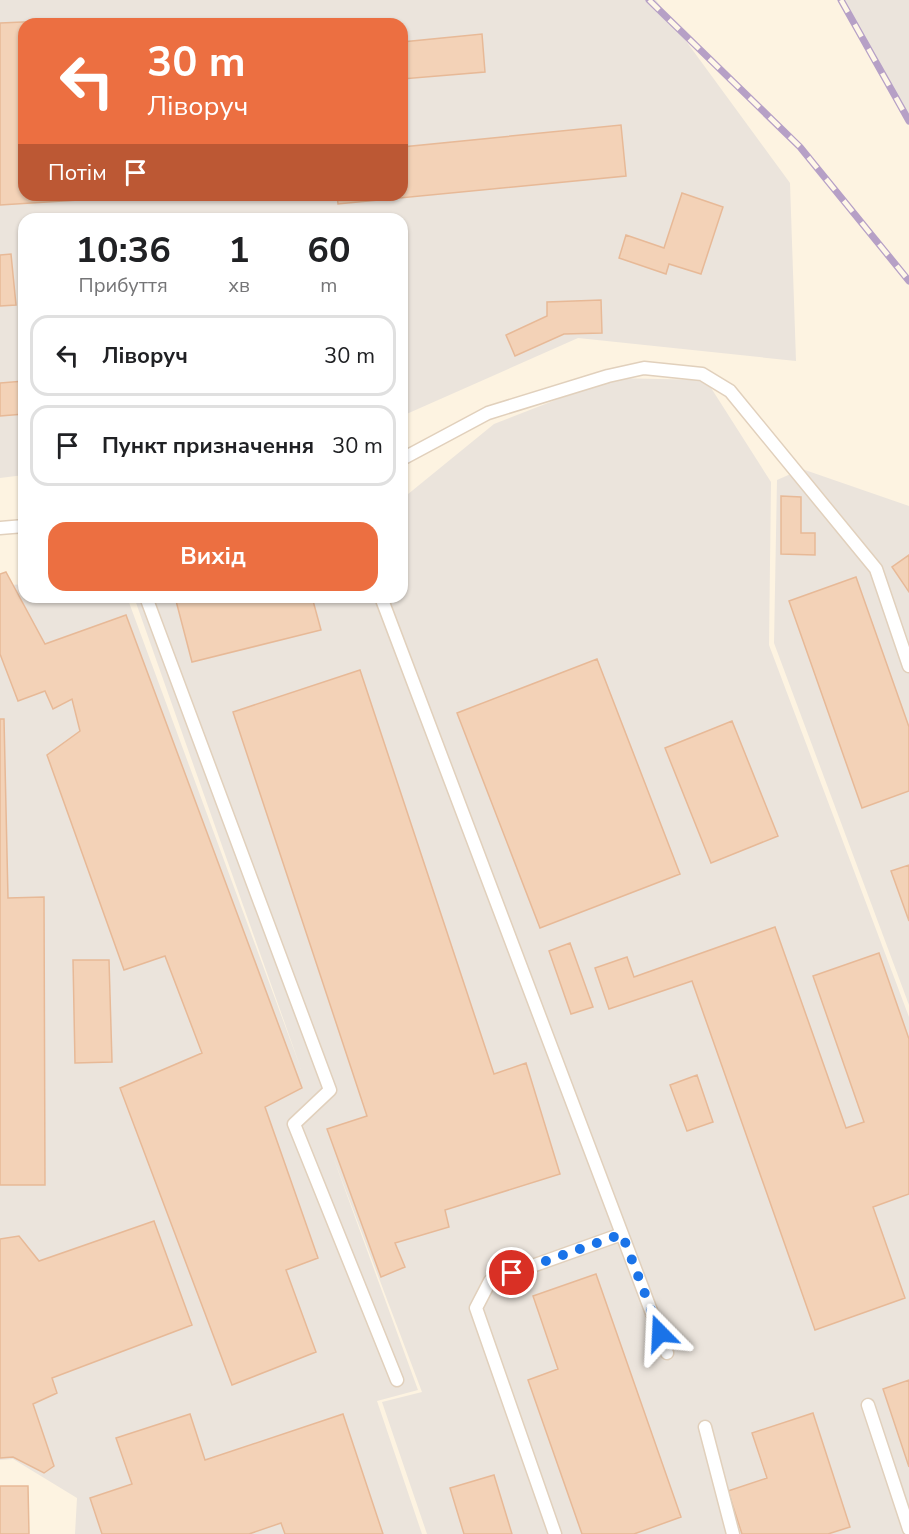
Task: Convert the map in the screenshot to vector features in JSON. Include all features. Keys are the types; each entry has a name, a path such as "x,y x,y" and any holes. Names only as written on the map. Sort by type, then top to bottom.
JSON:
{"lane":[{"path":"408,456 488,413 608,376 644,368 702,374 730,390 876,569 909,666"},
{"path":"0,528 18,526"},
{"path":"148,603 330,1090 294,1124 397,1380"},
{"path":"383,603 667,1353"},
{"path":"555,1534 476,1308 490,1281 622,1234"},
{"path":"868,1405 909,1529"},
{"path":"705,1427 733,1534"}],"shaded area":[{"path":"0,0 656,0 790,183 796,361 578,338 408,413 408,213 18,213 18,476 0,478"},
{"path":"841,0 909,0 909,117"},
{"path":"612,378 706,380 771,482 769,645 909,1017 909,1534 427,1534 382,1402 422,1392 332,1154 418,1390 377,1401 422,1534 75,1534 77,1498 13,1459 0,1460 0,586 18,584 18,603 129,603 301,1069 136,603 408,603 408,494 494,424"},
{"path":"802,469 909,506 909,1005 774,643 777,480"}],"building":[{"path":"18,22 18,201 62,201 0,205 0,23"},
{"path":"482,34 485,72 408,78 408,41"},
{"path":"621,125 626,176 408,197 408,146"},
{"path":"682,193 723,207 701,274 669,264 666,274 619,258 626,235 664,248"},
{"path":"338,201 369,201 338,204"},
{"path":"11,254 16,305 0,306 0,255"},
{"path":"601,300 602,333 564,334 515,356 506,335 547,316 547,302"},
{"path":"18,382 18,414 0,416 0,383"},
{"path":"781,496 801,497 801,533 815,533 815,555 781,554"},
{"path":"909,555 909,592 892,567"},
{"path":"6,572 18,594 18,603 23,603 45,644 126,615 302,1088 265,1107 318,1258 286,1270 316,1352 232,1385 120,1088 202,1053 165,956 124,970 47,755 80,731 72,699 53,709 45,691 18,701 0,654 0,574"},
{"path":"856,577 909,727 909,791 862,808 789,601"},
{"path":"177,603 314,603 321,630 192,662"},
{"path":"597,659 680,874 540,928 457,713"},
{"path":"360,670 494,1074 526,1063 560,1174 445,1210 449,1227 395,1243 405,1267 381,1277 327,1129 367,1116 233,712"},
{"path":"0,719 4,719 8,898 44,897 45,1185 0,1185"},
{"path":"732,721 778,836 711,863 665,748"},
{"path":"909,865 909,921 891,871"},
{"path":"775,927 846,1128 864,1122 813,976 879,953 909,1039 909,1194 873,1207 905,1298 815,1330 692,981 609,1009 595,968 627,957 634,977"},
{"path":"570,943 593,1007 571,1014 549,951"},
{"path":"73,960 109,960 112,1062 75,1063"},
{"path":"697,1075 713,1122 687,1131 670,1085"},
{"path":"154,1221 192,1325 52,1378 57,1393 33,1404 54,1466 44,1473 13,1457 0,1458 0,1239 19,1236 39,1261"},
{"path":"596,1274 681,1517 634,1534 582,1534 528,1380 558,1369 533,1296"},
{"path":"909,1380 909,1467 883,1389"},
{"path":"813,1413 850,1527 828,1534 742,1534 728,1491 767,1478 752,1433"},
{"path":"190,1414 205,1460 343,1414 383,1534 285,1534 281,1523 249,1534 102,1534 90,1498 132,1484 116,1438"},
{"path":"494,1475 512,1534 464,1534 450,1488"},
{"path":"0,1486 28,1486 29,1534 0,1534"}],"railway":[{"path":"649,0 800,147 909,281"},
{"path":"841,0 909,121"}],"route":[{"path":"512,1273 622,1234 660,1333"}]}
